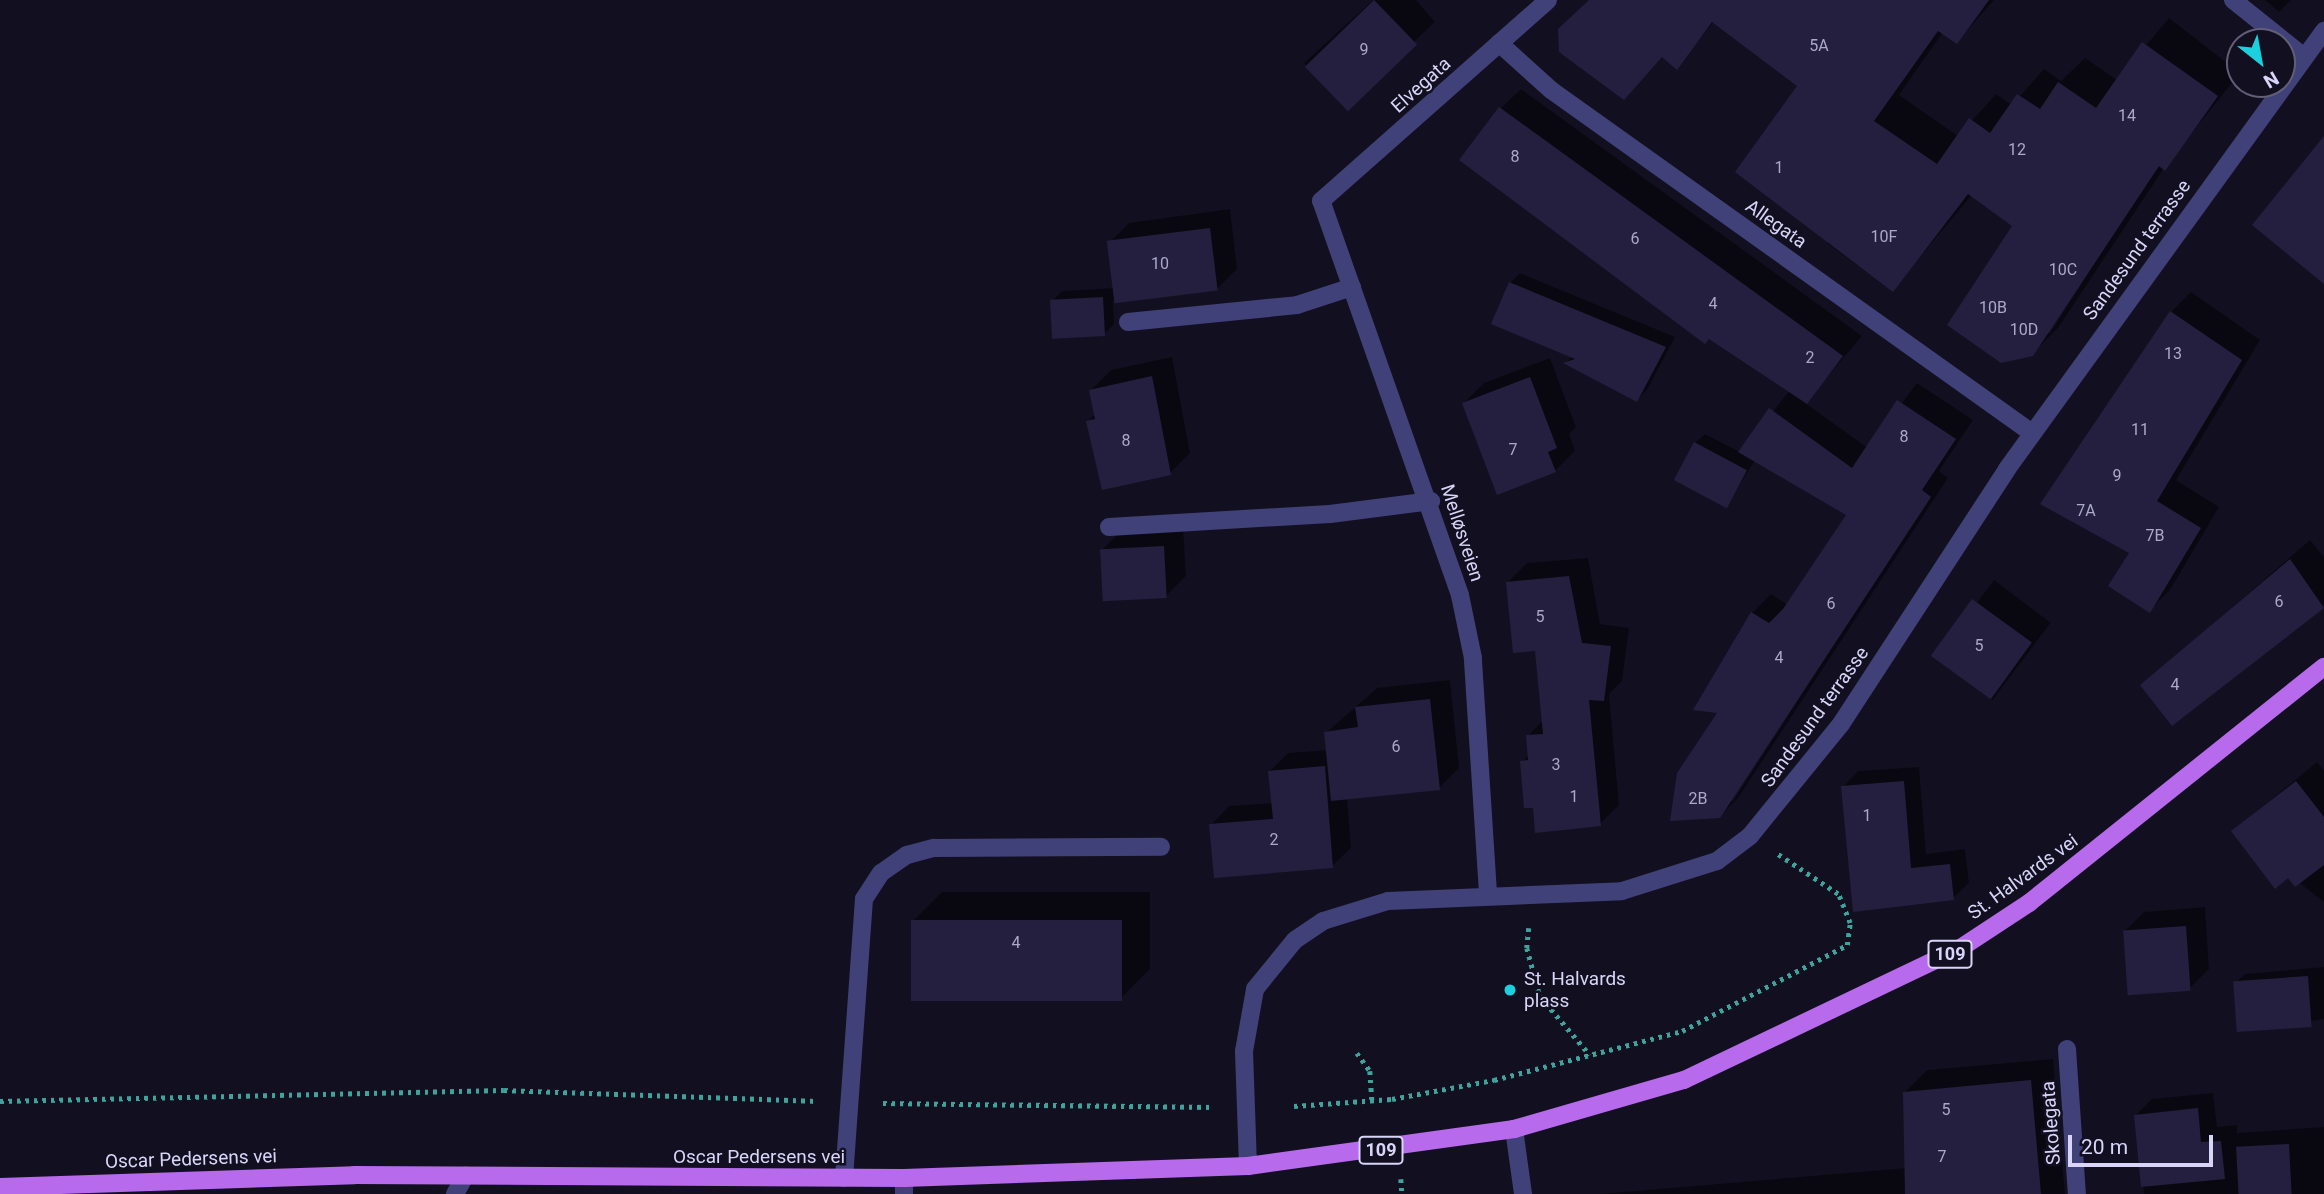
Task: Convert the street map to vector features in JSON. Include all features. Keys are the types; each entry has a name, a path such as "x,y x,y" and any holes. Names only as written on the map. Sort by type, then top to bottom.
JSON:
{"main road":[{"name":"St. Halvards vei","path":"1514,1129 1684,1080 1959,949 2029,903 2324,667"},
{"name":"Oscar Pedersens vei","path":"0,1186 465,1176 844,1178 904,1186 1248,1166 1514,1129"}],"street":[{"name":"Elvegata","path":"1321,201 1548,0"},
{"path":"2233,0 2303,56"},
{"name":"Sandesund terrasse","path":"1248,1166 1244,1051 1255,989 1274,963 1323,921 1388,901 1488,893 1622,891 1717,861 1751,836 1841,724 2032,433 2303,56 2324,31"},
{"name":"Allegata","path":"1499,43 1551,90 2032,433"},
{"name":"Melløsveien","path":"1321,201 1431,501 1473,658 1488,893"},
{"path":"1128,322 1297,305 1352,287"},
{"path":"1110,527 1330,514 1431,501"},
{"path":"844,1178 864,899 881,873 907,855 934,848 1161,847"},
{"name":"Skolegata","path":"2067,1049 2077,1194"},
{"path":"1514,1129 1523,1194"},
{"path":"455,1194 465,1176"}],"path":[{"path":"1294,1105 1372,1101 1494,1080 1682,1031 1847,945 1850,923 1838,894 1751,836"},
{"path":"1533,892 1527,948 1540,996 1590,1055"},
{"path":"1357,1054 1370,1071 1372,1101"},
{"path":"0,1101 503,1090 848,1102 1217,1107"},
{"path":"1401,1178 1402,1194"}],"building":[{"path":"1374,0 1417,45 1348,111 1305,67"},
{"path":"1589,0 1989,0 1957,44 1938,31 1874,121 1937,164 1969,118 1990,133 2017,94 2040,109 2058,82 2096,108 2142,42 2218,96 2165,171 2159,166 2033,356 2001,363 1947,325 2012,226 1968,194 1893,292 1735,172 1797,86 1712,22 1677,70 1662,57 1624,100 1559,52 1558,29"},
{"path":"1499,107 1843,356 1807,404 1709,339 1705,344 1459,160"},
{"path":"2324,136 2324,284 2252,225"},
{"path":"1210,228 1218,291 1114,303 1107,241"},
{"path":"1509,282 1666,347 1637,402 1563,363 1575,359 1491,324"},
{"path":"1103,297 1105,336 1052,339 1050,300"},
{"path":"2170,311 2242,360 2157,501 2201,528 2150,613 2108,586 2129,553 2040,504"},
{"path":"1152,376 1171,475 1102,490 1086,421 1095,419 1089,390"},
{"path":"1530,377 1557,448 1548,452 1556,472 1497,495 1462,403"},
{"path":"1897,400 1956,439 1922,490 1931,497 1720,818 1670,821 1677,773 1717,713 1693,710 1751,612 1769,623 1783,609 1846,515 1738,452 1769,408 1852,468"},
{"path":"1694,442 1747,470 1727,508 1674,480"},
{"path":"1164,546 1167,598 1103,601 1100,549"},
{"path":"2290,559 2324,608 2172,726 2140,685"},
{"path":"1569,576 1582,643 1611,646 1604,701 1589,700 1601,826 1535,833 1533,808 1524,808 1520,761 1528,760 1526,735 1543,734 1535,651 1513,653 1506,582"},
{"path":"1972,599 2032,642 1991,699 1931,656"},
{"path":"1430,699 1440,790 1331,801 1324,732 1358,727 1355,707"},
{"path":"1325,766 1333,868 1214,878 1209,824 1273,819 1268,771"},
{"path":"1904,781 1911,868 1950,864 1954,900 1853,912 1841,786"},
{"path":"2296,781 2324,817 2324,865 2295,887 2288,878 2275,889 2231,831"},
{"path":"911,920 1122,920 1122,1001 911,1001"},
{"path":"2186,926 2191,991 2128,995 2123,930"},
{"path":"2308,976 2312,1027 2237,1032 2233,981"},
{"path":"2031,1080 2041,1194 1905,1194 1903,1092"},
{"path":"2198,1108 2201,1142 2221,1141 2225,1179 2141,1187 2134,1115"},
{"path":"2289,1144 2292,1194 2239,1194 2236,1147"}],"place":[{"name":"St. Halvards plass","path":"1510,990"}]}
